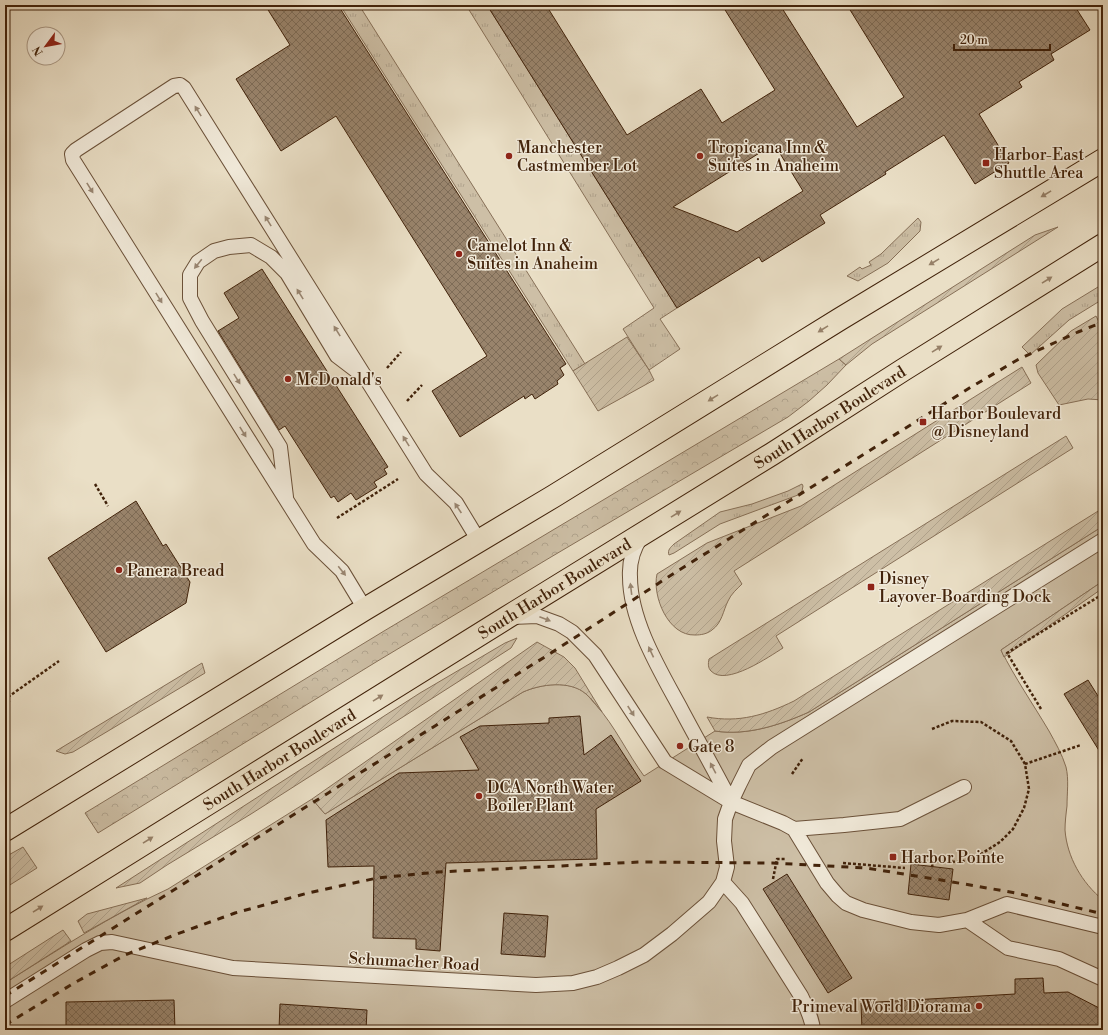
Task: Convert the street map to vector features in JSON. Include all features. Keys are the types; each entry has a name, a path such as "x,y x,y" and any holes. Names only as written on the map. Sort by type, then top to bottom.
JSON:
{"main road":[{"path":"5,830 365,609 554,496 846,315 1103,160"},
{"name":"South Harbor Boulevard","path":"5,930 772,454 1103,245"}],"lane":[{"path":"365,609 342,571 314,544 73,160 72,154 76,150 174,86 180,85 184,88 426,474 456,504 479,540"},
{"path":"287,501 280,447 202,321 190,298 190,275 198,262 214,251 229,247 251,245 271,256 287,274 337,356 367,378"},
{"path":"643,534 634,548 630,577 633,602 641,627 649,650 731,802"},
{"name":"Schumacher Road","path":"5,1001 86,950 100,943 112,942 233,968 536,985 573,983 597,977 644,955 672,934 709,902 724,882 727,866 724,841 725,819 731,802 749,765 772,747 1103,540"},
{"path":"506,618 537,616 559,624 572,632 595,655 664,762 731,802 794,829 827,883 846,903 863,910 911,922 939,925 967,920 1007,904 1103,927"},
{"path":"794,829 900,819 964,787"},
{"path":"724,882 742,903 801,996 811,1017 813,1030"},
{"path":"967,920 1008,948 1059,959 1103,978"}],"path":[{"path":"383,373 401,352"},
{"path":"404,404 422,385"},
{"path":"337,518 398,479"},
{"path":"95,484 108,506"},
{"path":"1040,709 1007,653 1103,594"},
{"path":"9,702 8,698 59,661"},
{"path":"932,729 952,721 981,722 1011,741 1025,764 1029,789 1024,808 1013,830 1000,842 981,854 961,862 933,861 932,866"},
{"path":"1025,764 1081,745"},
{"path":"772,879 777,859"}],"green space":[{"path":"340,5 359,5 585,364 573,371"},
{"path":"466,5 487,5 677,308 660,319 680,349 649,370 623,329 654,308"},
{"path":"918,218 921,222 920,231 888,263 858,281 847,276 860,267 862,269 871,265 869,262 881,254"},
{"path":"1058,227 872,344 846,365 839,359 1035,235"},
{"path":"1098,287 1103,294 1103,299 1069,320 1030,355 1022,347 1062,309"},
{"path":"1096,316 1099,322 1103,320 1103,400 1088,399 1059,405 1038,373 1036,365 1071,331"},
{"path":"627,337 654,380 598,411 573,371"},
{"path":"839,359 846,365 827,385 788,417 376,662 98,833 85,813 384,631"},
{"path":"1022,367 1031,383 734,571 742,584 731,596 718,624 712,630 699,635 685,634 670,622 664,613 657,593 657,574 707,543 801,506"},
{"path":"1066,436 1073,448 776,636 783,648 758,663 737,673 718,675 710,670 708,666 709,659"},
{"path":"802,484 802,491 798,495 720,524 669,555 669,550 674,544 720,512 752,504 788,491"},
{"path":"1103,508 1103,526 809,712 775,725 751,731 739,732 715,731 707,717 730,719 752,716 762,714 794,701"},
{"path":"1103,526 1103,581 1001,650 1049,731 1062,757 1066,767 1068,786 1065,821 1066,840 1072,860 1082,878 1103,900 1103,1030 5,1030 5,983 105,921 168,889 312,799 325,814 523,692 546,685 563,685 571,686 585,693 603,713 644,776 715,731 751,731 775,725 809,712"},
{"path":"1103,581 1103,588 1004,657 1001,650"},
{"path":"517,638 511,648 251,814 140,883 116,888 420,693 505,643"},
{"path":"537,642 564,657 575,668 602,712 586,694 572,687 564,685 547,685 530,689 325,814 312,799"},
{"path":"202,663 205,673 73,752 65,754 56,751"},
{"path":"23,847 37,868 5,888 5,857"},
{"path":"147,898 84,933 78,921 87,914"},
{"path":"63,930 71,941 5,983 5,967"}],"building":[{"name":"Camelot Inn & Suites in Anaheim","path":"265,5 338,5 566,364 560,368 564,375 557,381 558,384 535,399 532,394 525,399 524,396 460,437 432,391 487,356 336,116 281,151 236,79 290,45"},
{"name":"Tropicana Inn & Suites in Anaheim","path":"487,5 546,5 627,135 701,89 722,123 775,90 722,5 780,5 857,127 904,97 847,5 1074,5 1090,30 1051,54 1054,60 1019,82 1022,87 979,114 1009,163 975,184 944,135 885,172 886,174 820,215 825,223 762,262 759,257 677,308","holes":["769,147 770,151 776,147 803,191 737,232 673,207"]},
{"name":"McDonald's","path":"262,269 388,467 384,469 387,474 374,482 377,487 356,500 351,493 338,502 334,496 331,498 285,426 279,430 218,331 239,318 224,293"},
{"name":"Panera Bread","path":"136,501 163,546 166,544 190,582 186,603 106,652 48,558"},
{"path":"1088,680 1103,704 1103,757 1064,694"},
{"name":"DCA North Water Boiler Plant","path":"580,716 584,755 611,735 641,781 596,809 597,859 446,863 440,951 416,949 416,939 373,938 374,866 328,867 326,820 399,773 479,770 460,737 480,726 549,723 549,718"},
{"path":"911,864 953,869 949,900 908,894"},
{"path":"787,874 852,978 828,993 763,889"},
{"path":"504,913 548,916 545,957 501,954"},
{"name":"Primeval World Diorama","path":"1043,978 1044,993 1068,992 1103,1010 1103,1030 862,1030 861,1003 1015,994 1015,979"},
{"path":"174,1000 175,1030 66,1030 66,1002"},
{"path":"280,1004 367,1010 366,1030 279,1030"}],"railway":[{"path":"5,996 971,387 1019,359 1103,322"},
{"path":"5,1025 74,983 125,955 177,934 235,913 308,893 377,878 438,872 640,862 772,863 866,868 1016,893 1103,914"}],"place":[{"name":"Manchester Castmember Lot","path":"509,156"},
{"name":"Tropicana Inn & Suites in Anaheim","path":"700,156"},
{"name":"Harbor-East Shuttle Area","path":"986,163"},
{"name":"Camelot Inn & Suites in Anaheim","path":"459,254"},
{"name":"McDonald's","path":"288,379"},
{"name":"Harbor Boulevard @ Disneyland","path":"923,422"},
{"name":"Panera Bread","path":"119,570"},
{"name":"Disney Layover-Boarding Dock","path":"871,587"},
{"name":"Gate 8","path":"680,746"},
{"name":"DCA North Water Boiler Plant","path":"479,796"},
{"name":"Harbor Pointe","path":"893,857"},
{"name":"Primeval World Diorama","path":"979,1006"}]}
